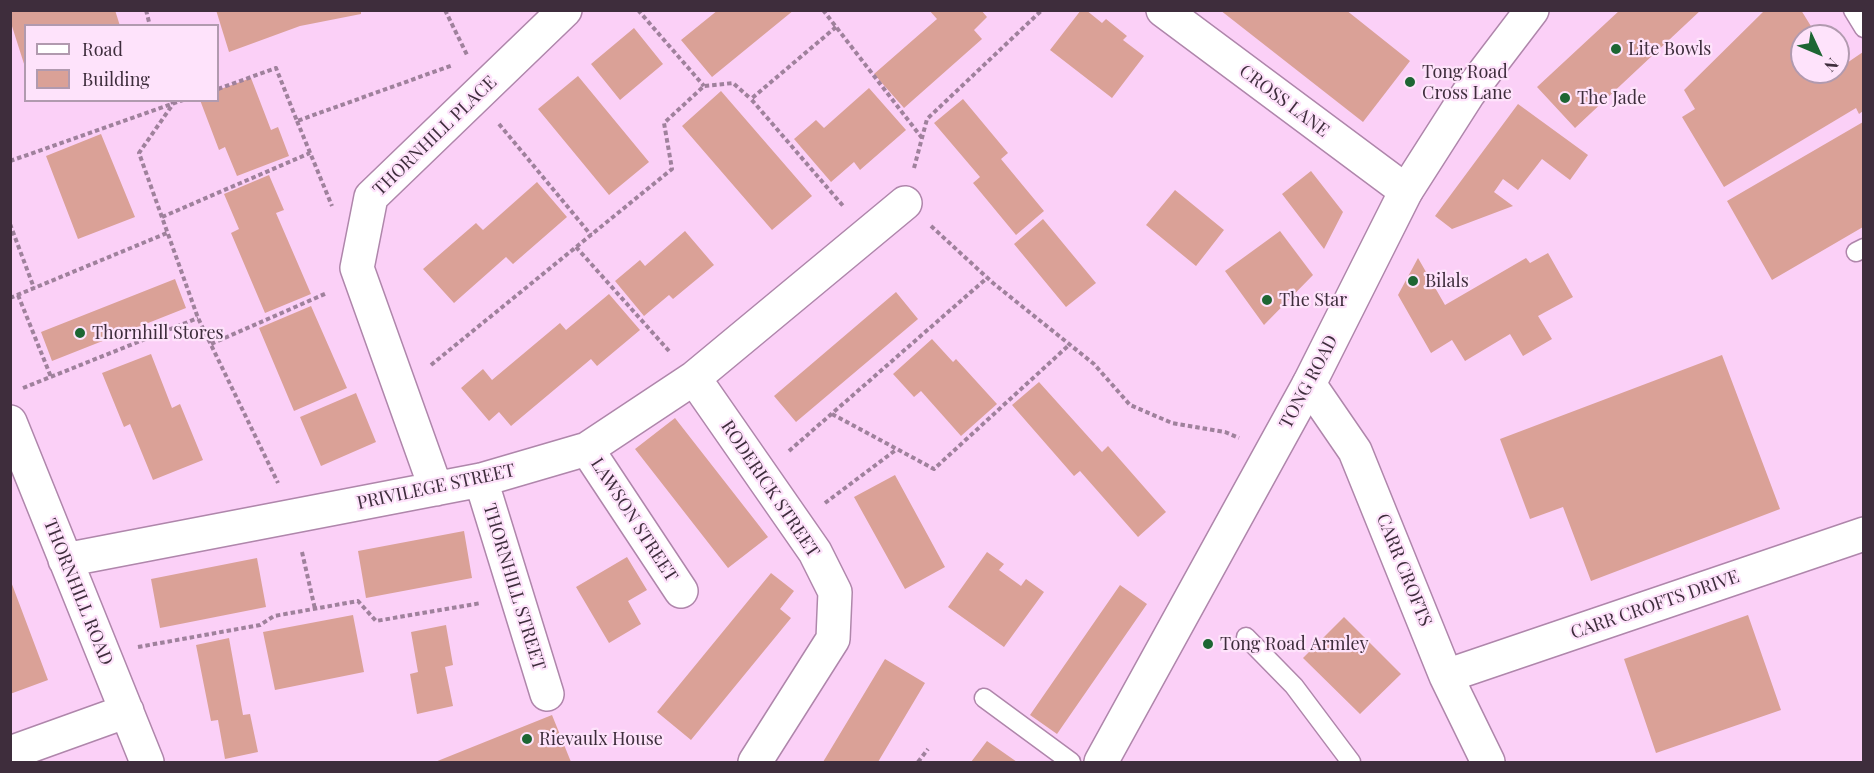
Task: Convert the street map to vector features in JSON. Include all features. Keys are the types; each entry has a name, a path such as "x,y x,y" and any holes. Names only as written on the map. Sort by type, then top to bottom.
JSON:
{"street":[{"name":"THORNHILL PLACE","path":"436,489 357,268 371,196 565,10"},
{"name":"CROSS LANE","path":"1163,10 1406,191"},
{"name":"TONG ROAD","path":"1101,762 1309,384 1406,191 1468,94 1532,10"},
{"name":"PRIVILEGE STREET","path":"65,560 481,480 587,449 694,378 905,203"},
{"name":"RODERICK STREET","path":"694,378 815,552 835,592 833,639 755,762"},
{"name":"CARR CROFTS","path":"1309,384 1355,451 1446,676 1488,762"},
{"name":"THORNHILL ROAD","path":"10,422 147,762"},
{"name":"LAWSON STREET","path":"587,449 681,591"},
{"name":"THORNHILL STREET","path":"481,480 547,694"},
{"name":"CARR CROFTS DRIVE","path":"1446,676 1863,534"},
{"path":"10,753 127,711"}],"lane":[{"path":"1853,10 1863,28"},
{"path":"1246,637 1294,686 1351,762"},
{"path":"984,698 1071,762"}],"path":[{"path":"445,10 469,60 479,92 591,235"},
{"path":"638,10 704,86"},
{"path":"823,10 922,138"},
{"path":"1042,10 927,119 905,203 987,278 1094,364 1130,405 1172,423 1225,432 1271,453"},
{"path":"750,99 836,27"},
{"path":"297,121 469,60"},
{"path":"219,88 276,68 336,216"},
{"path":"401,389 672,169 664,123 704,86 733,83 750,99 868,234"},
{"path":"10,161 173,102"},
{"path":"173,102 139,153 198,318 294,516 315,609"},
{"path":"162,217 309,153"},
{"path":"10,224 34,288"},
{"path":"10,298 167,233"},
{"path":"576,247 694,378"},
{"path":"762,475 987,278"},
{"path":"210,344 361,279"},
{"path":"18,295 51,377"},
{"path":"21,388 198,318"},
{"path":"832,414 934,469 1069,345"},
{"path":"796,525 897,449"},
{"path":"103,653 260,625 274,616 358,601 376,621 517,596"},
{"path":"918,762 927,749"}],"building":[{"path":"10,10 115,10 119,24 24,24 24,64 10,20"},
{"path":"216,10 361,10 361,14 300,26 229,52"},
{"path":"718,10 794,10 712,77 681,40"},
{"path":"929,10 981,10 987,17 974,30 982,39 904,108 874,74 937,19"},
{"path":"1081,10 1086,10 1102,23 1106,19 1127,36 1123,40 1144,56 1112,98 1050,50"},
{"path":"1220,10 1346,10 1410,61 1363,122"},
{"path":"1620,10 1701,10 1575,128 1537,87"},
{"path":"1765,10 1801,10 1810,24 1790,24 1790,84 1850,84 1850,61 1863,52 1863,111 1859,114 1856,108 1724,187 1682,117 1695,109 1684,90"},
{"path":"634,28 663,64 620,100 591,64"},
{"path":"578,76 649,162 609,195 538,109"},
{"path":"251,78 271,130 278,127 289,156 237,176 225,147 219,150 201,102 219,102 219,90"},
{"path":"869,88 906,130 860,170 854,162 831,182 794,139 816,120 824,128"},
{"path":"721,91 812,196 772,230 682,126"},
{"path":"963,99 1008,153 1001,159 1044,211 1016,235 973,183 980,177 934,123"},
{"path":"1518,104 1588,155 1570,180 1542,159 1518,190 1503,179 1494,192 1513,206 1452,229 1435,216"},
{"path":"1863,122 1863,227 1772,280 1727,201"},
{"path":"101,134 135,217 78,239 46,156"},
{"path":"1311,171 1343,212 1324,249 1282,194"},
{"path":"269,175 284,210 276,213 311,294 265,313 231,233 239,229 224,194"},
{"path":"537,182 567,217 513,264 506,257 454,303 423,269 476,223 483,230"},
{"path":"1175,190 1224,230 1196,266 1146,225"},
{"path":"1043,219 1096,283 1066,307 1014,244"},
{"path":"685,231 714,265 673,299 669,295 644,316 615,281 640,260 645,266"},
{"name":"The Star","path":"1280,231 1313,275 1264,325 1225,271"},
{"path":"1548,253 1573,297 1538,316 1552,339 1523,356 1510,334 1465,361 1452,340 1431,353 1398,295 1418,258 1445,305 1526,258 1530,263"},
{"path":"175,279 186,308 52,361 41,332"},
{"path":"896,292 918,319 796,422 774,396"},
{"path":"609,294 640,330 597,366 591,359 511,426 499,412 489,421 461,388 483,369 492,380 560,323 566,330"},
{"path":"311,306 347,388 294,411 259,328"},
{"path":"932,339 953,362 956,359 997,404 961,436 921,391 914,397 893,374"},
{"path":"151,354 172,408 180,404 203,460 153,480 130,424 124,427 102,373"},
{"path":"1722,355 1780,509 1591,581 1563,507 1530,519 1500,439"},
{"path":"1039,382 1102,452 1108,446 1166,512 1138,537 1080,471 1074,476 1012,405"},
{"path":"356,393 376,442 321,466 300,417"},
{"path":"675,418 768,537 728,568 635,449"},
{"path":"895,475 945,567 905,589 854,497"},
{"path":"464,531 472,578 366,598 358,551"},
{"path":"987,552 1004,564 999,570 1021,586 1026,579 1044,592 1004,647 948,607"},
{"path":"627,557 647,590 628,601 641,624 609,643 576,587"},
{"path":"257,558 266,607 160,628 151,579"},
{"path":"771,573 794,591 780,609 791,618 691,740 657,712"},
{"path":"10,579 48,680 10,694"},
{"path":"1120,585 1147,604 1057,734 1030,715"},
{"path":"353,615 364,672 275,690 263,632"},
{"path":"1748,615 1781,710 1656,753 1624,659"},
{"path":"1344,617 1401,674 1360,714 1303,658"},
{"path":"446,625 453,665 445,667 453,706 417,714 410,674 418,672 411,632"},
{"path":"229,638 243,715 250,714 258,752 225,759 218,720 211,721 196,645"},
{"path":"885,659 925,683 878,762 823,762"},
{"name":"Rievaulx House","path":"552,715 571,762 435,762"},
{"path":"987,741 1017,762 971,762"}],"place":[{"name":"Lite Bowls","path":"1616,49"},
{"name":"Tong Road Cross Lane","path":"1410,82"},
{"name":"The Jade","path":"1565,98"},
{"name":"Bilals","path":"1413,281"},
{"name":"The Star","path":"1267,300"},
{"name":"Thornhill Stores","path":"80,333"},
{"name":"Tong Road Armley","path":"1208,644"},
{"name":"Rievaulx House","path":"527,739"}]}
